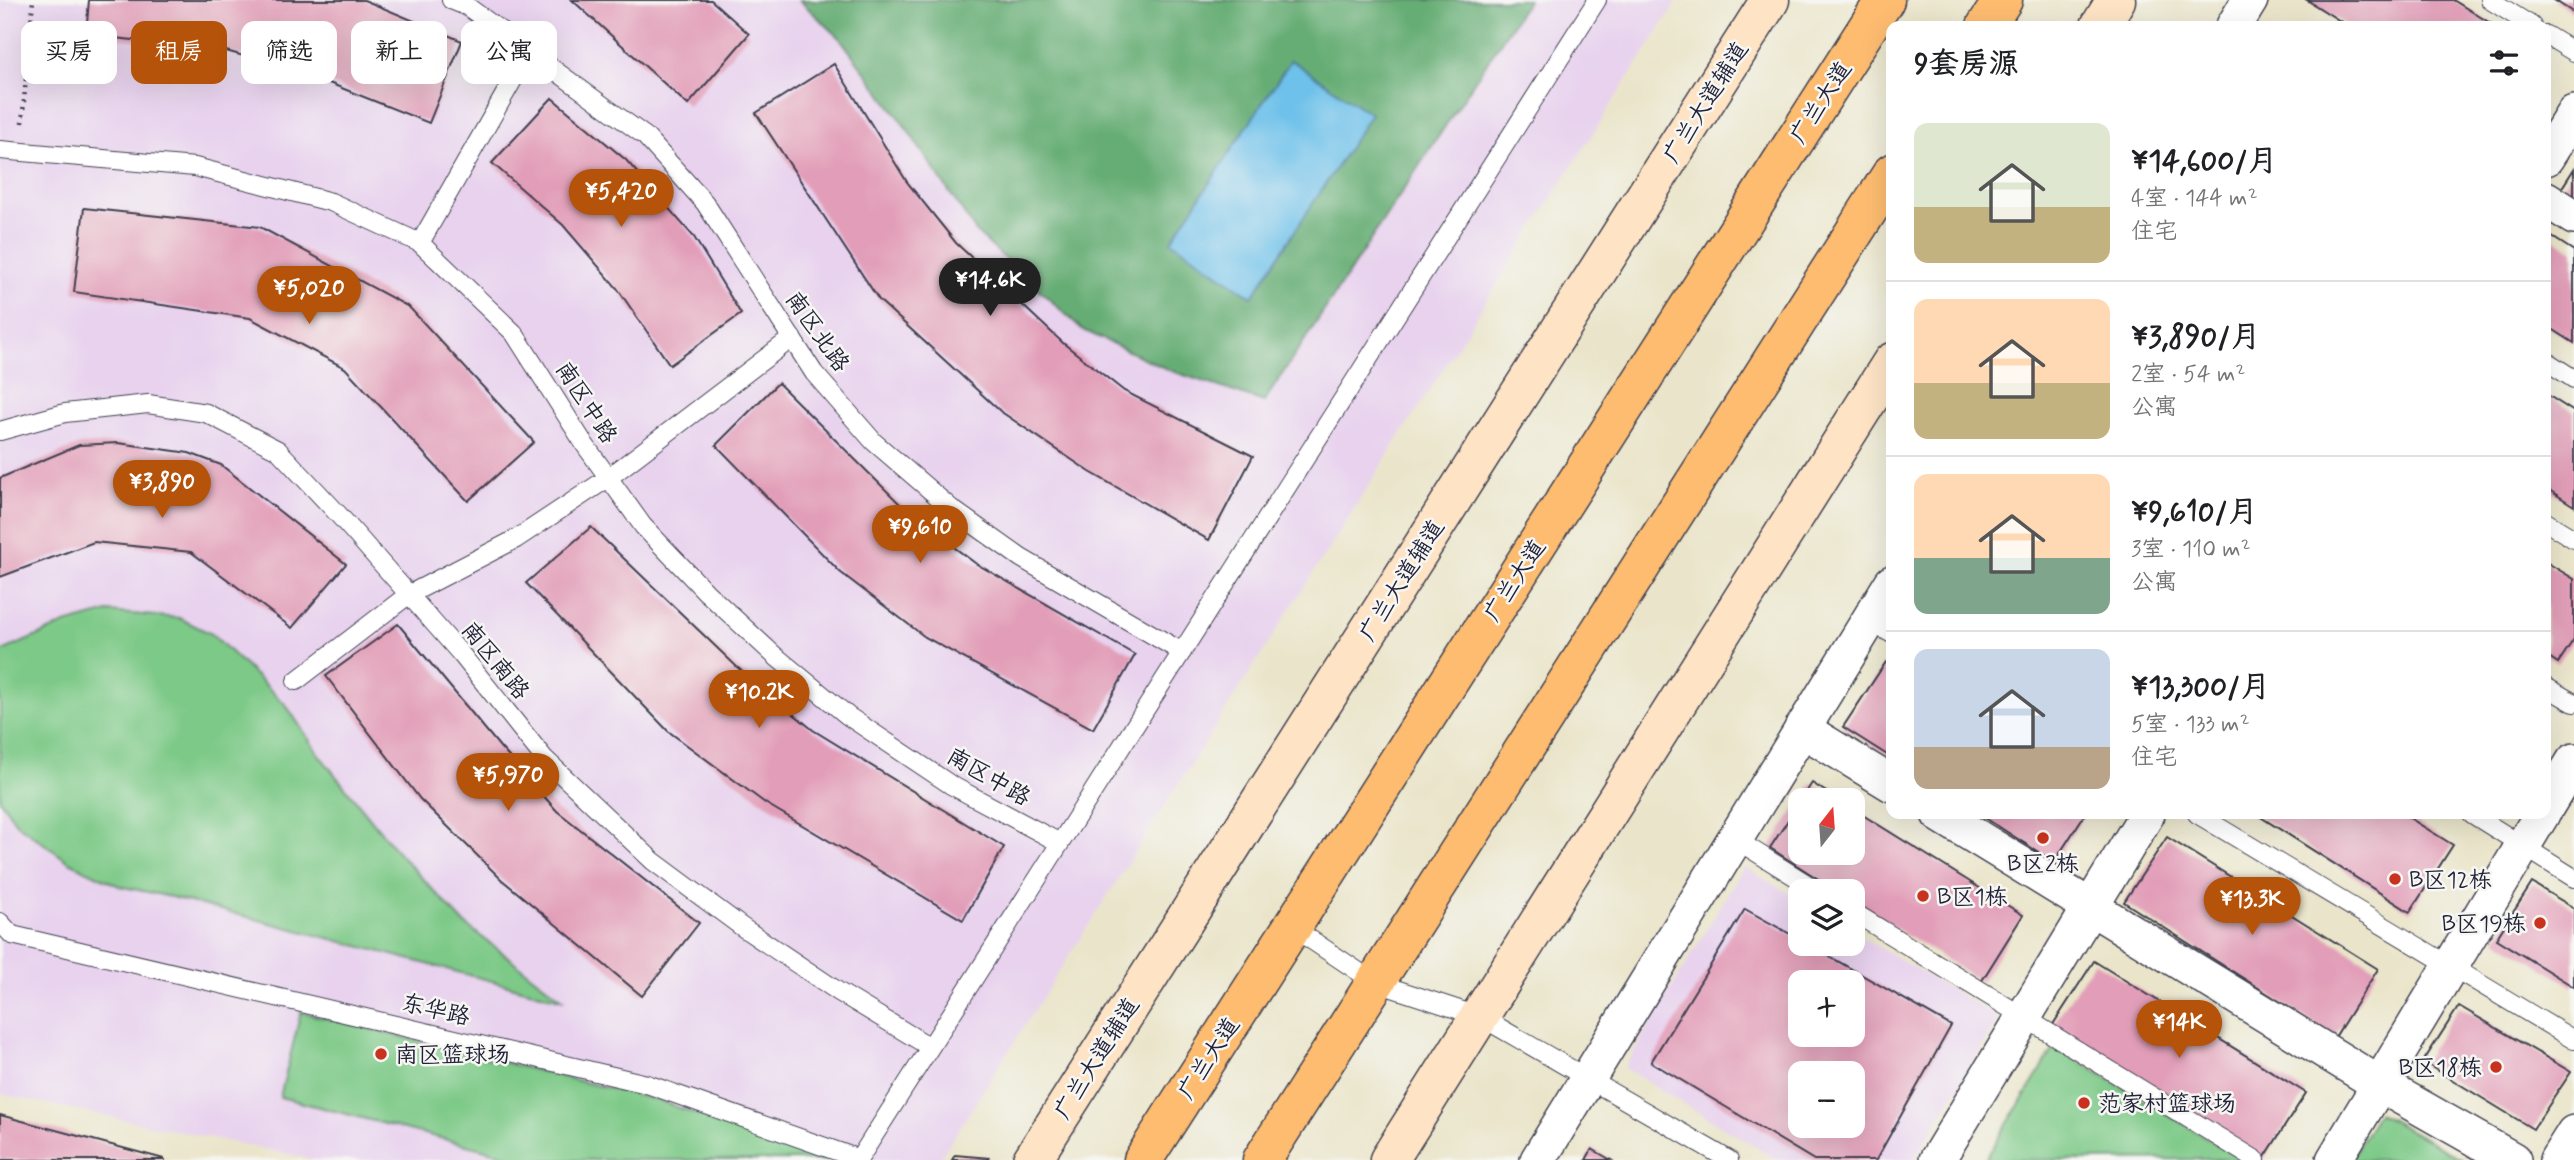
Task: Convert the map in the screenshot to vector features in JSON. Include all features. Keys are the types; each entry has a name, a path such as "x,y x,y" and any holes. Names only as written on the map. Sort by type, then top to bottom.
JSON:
{"main road":[{"name":"广兰大道辅道","path":"1032,1160 1770,0"},
{"name":"广兰大道","path":"1143,1160 1885,0"},
{"path":"1989,21 2003,0"},
{"path":"2103,21 2116,0"},
{"path":"1262,1160 1886,182"},
{"path":"1389,1160 1886,372"}],"street":[{"path":"2551,150 2574,113"},
{"path":"2551,203 2574,217"},
{"path":"1538,1160 1802,729 1880,627 1886,605"},
{"path":"1802,729 1886,780"},
{"path":"2551,799 2574,761"},
{"path":"1948,819 2379,1084 2513,1160"},
{"path":"1937,1160 2144,819"},
{"path":"2334,1160 2539,819"},
{"path":"2557,1160 2574,1133"}],"lane":[{"name":"南区北路","path":"450,0 468,7 488,21"},
{"path":"859,1159 1597,0"},
{"path":"2490,0 2524,21"},
{"path":"2551,38 2574,52"},
{"name":"南区北路","path":"557,70 645,136 705,203 814,373 874,442 952,509 1021,558 1182,652"},
{"path":"420,243 511,84"},
{"name":"南区中路","path":"0,150 195,167 331,202 420,243 514,333 608,478 643,526 706,592 774,655 848,716 951,785 1060,843"},
{"path":"296,681 408,595 516,539 608,478 792,338"},
{"path":"2551,364 2574,379"},
{"name":"南区南路","path":"0,431 65,413 148,404 205,413 278,450 461,654 544,758 653,861 763,941 839,992 930,1047"},
{"path":"2551,525 2574,539"},
{"path":"2551,690 2574,704"},
{"path":"2205,819 2574,1040"},
{"path":"2480,819 2574,878"},
{"path":"1735,839 1799,879"},
{"path":"1865,919 2256,1160"},
{"name":"东华路","path":"0,922 12,935 647,1084 859,1159"},
{"path":"1292,927 1374,982 1481,1017 1729,1160"}],"path":[{"path":"20,152 33,0"}],"shaded area":[{"path":"0,0 1678,0 939,1160 317,1160 0,1094"},
{"path":"1744,867 1788,892 1788,956 1865,956 1865,939 1999,1018 1914,1160 1778,1160 1624,1068"}],"green space":[{"path":"799,0 1528,0 1264,402 1169,370 1083,330 977,233 898,116 839,37"},
{"path":"108,612 179,618 212,634 286,705 320,756 394,848 465,924 564,1000 171,897 119,886 69,862 17,824 0,800 0,652 65,624"},
{"name":"南区篮球场","path":"301,1012 660,1101 828,1160 525,1160 280,1097"},
{"name":"范家村篮球场","path":"2055,1047 2242,1159 1985,1160"},
{"path":"2378,1113 2464,1160 2350,1160"}],"water":[{"path":"1291,60 1371,114 1252,297 1171,241"}],"building":[{"path":"89,0 364,0 414,21 351,21 351,84 445,84 429,123 332,84 337,84 337,21 241,21 241,55 227,51 227,21 131,21 131,40 117,38 117,21 87,21"},
{"path":"572,0 711,0 749,34 688,105"},
{"path":"2307,0 2453,0 2487,21 2340,21"},
{"path":"2554,0 2574,0 2574,13"},
{"path":"447,35 461,41 447,78"},
{"path":"834,64 907,182 956,243 1063,343 1124,391 1253,456 1209,540 1090,472 1000,411 879,300 756,113"},
{"path":"552,98 626,160 694,237 741,314 670,365 617,288 563,225 492,163"},
{"path":"2574,169 2574,208 2556,197"},
{"path":"84,208 260,227 409,307 534,442 468,501 345,368 250,318 74,292"},
{"path":"2551,236 2574,251 2574,343 2551,328"},
{"path":"778,383 910,514 975,563 1135,655 1093,729 925,637 840,572 716,445"},
{"path":"2551,397 2574,412 2574,506 2551,491"},
{"path":"118,443 189,453 221,465 346,564 292,628 191,552 94,542 0,577 0,478 79,445"},
{"path":"591,527 737,667 813,730 1004,847 963,920 765,803 668,731 526,583"},
{"path":"2551,565 2574,579 2574,639 2558,663 2551,658"},
{"path":"398,624 557,811 699,923 642,996 501,879 420,799 326,676"},
{"path":"1886,662 1886,754 1843,727"},
{"name":"B区1栋","path":"1866,817 2023,915 1981,982 1865,909 1865,879 1818,879 1796,865 1866,864"},
{"name":"B区2栋","path":"1987,819 2082,819 2054,862"},
{"name":"B区12栋","path":"2264,819 2411,819 2453,845 2410,912"},
{"name":"B区1栋","path":"1788,820 1788,860 1770,848"},
{"path":"2167,837 2378,969 2335,1037 2124,902"},
{"name":"B区19栋","path":"2532,883 2574,908 2574,987 2496,939"},
{"path":"1745,909 1788,933 1788,956 1829,956 1853,970 1788,970 1788,1047 1865,1047 1865,977 1951,1026 1876,1160 1814,1160 1651,1062"},
{"path":"2094,961 2306,1093 2263,1160 2052,1026"},
{"name":"B区18栋","path":"2459,1006 2571,1072 2533,1129 2423,1062"},
{"path":"0,1115 164,1159 164,1160 0,1160"},
{"path":"1592,1149 1611,1160 1586,1160"},
{"path":"955,1155 989,1158 989,1160 952,1160"}],"place":[{"name":"B区2栋","path":"2043,838"},
{"name":"B区12栋","path":"2395,879"},
{"name":"B区1栋","path":"1923,896"},
{"name":"B区19栋","path":"2540,923"},
{"name":"南区篮球场","path":"381,1054"},
{"name":"B区18栋","path":"2496,1067"},
{"name":"范家村篮球场","path":"2084,1103"}]}
